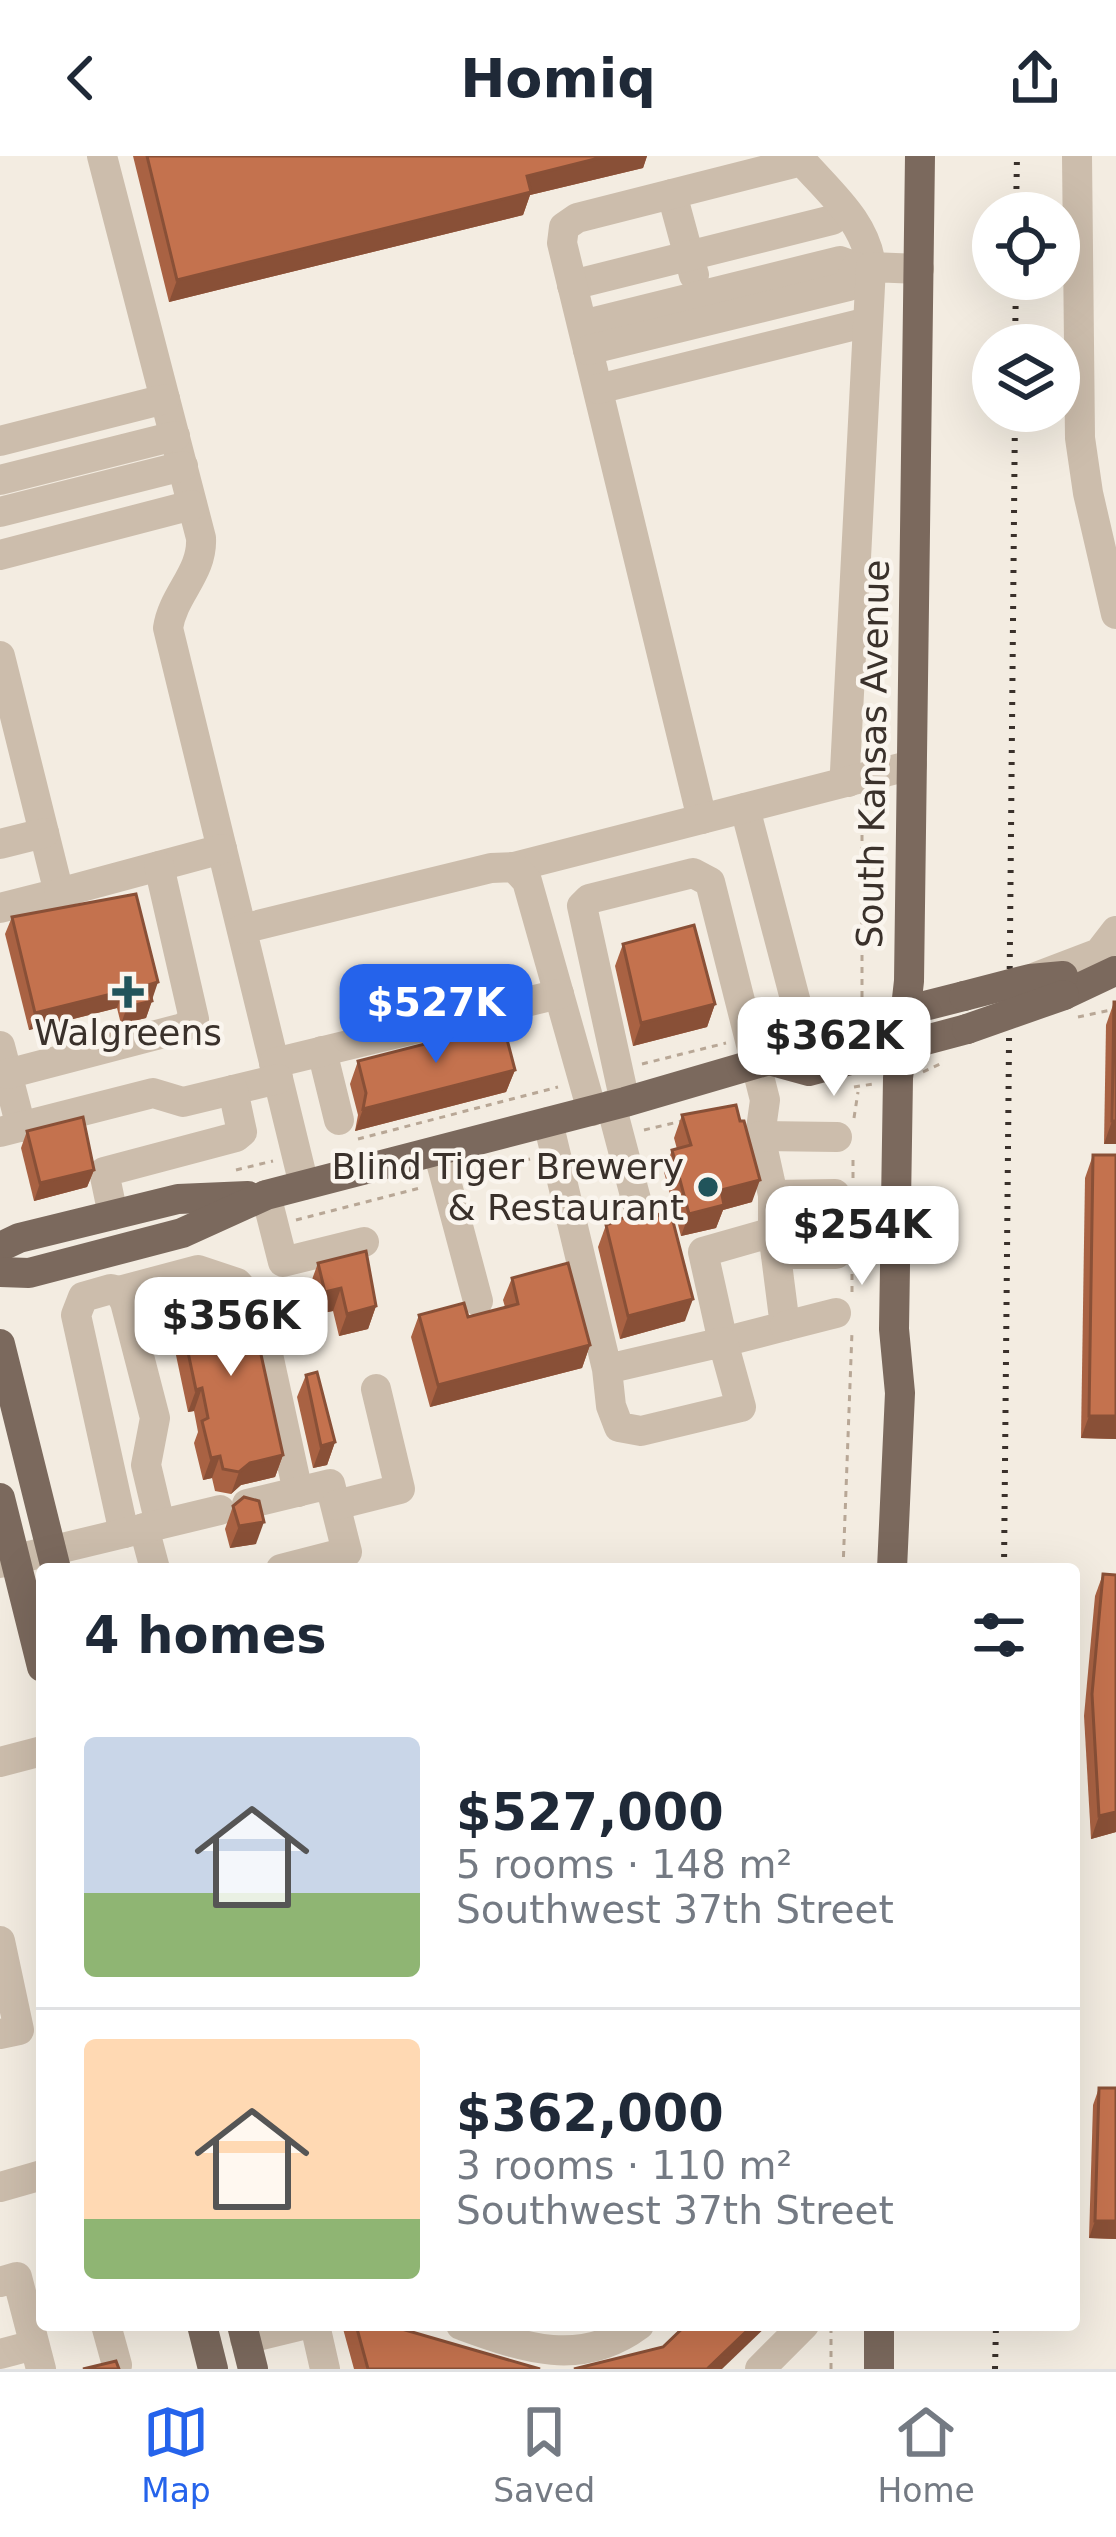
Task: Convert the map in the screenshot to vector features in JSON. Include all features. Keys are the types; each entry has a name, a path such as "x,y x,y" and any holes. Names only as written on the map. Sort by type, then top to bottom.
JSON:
{"main road":[{"name":"South Kansas Avenue","path":"892,1563 899,1393 894,1329 900,1049 909,982 920,156"},
{"path":"759,1053 809,1071 967,1029 1116,971"},
{"path":"0,1247 173,1200 266,1195 304,1186 609,1106 802,1037 1030,979 1064,990"},
{"path":"0,1272 29,1273 182,1233 266,1195"},
{"path":"0,1344 54,1560"},
{"path":"0,1498 8,1561 36,1648"},
{"path":"204,2331 213,2369"},
{"path":"879,2331 879,2369"}],"street":[{"path":"102,156 202,554 176,599 168,628 304,1186"},
{"path":"1077,156 1076,382 1102,486 1116,614"},
{"path":"703,819 562,243 564,227 577,218 800,158 863,232 868,322 845,771 855,791"},
{"path":"672,194 703,308"},
{"path":"572,285 832,220 844,210"},
{"path":"585,337 703,308 841,261 864,267 919,268"},
{"path":"598,389 868,322"},
{"path":"0,441 165,399"},
{"path":"0,480 179,451"},
{"path":"0,512 179,451"},
{"path":"0,555 192,505"},
{"path":"0,656 59,892"},
{"path":"242,928 491,868 514,868 745,808 855,791 912,765"},
{"path":"745,808 799,1014"},
{"path":"0,844 44,833"},
{"path":"0,908 222,849"},
{"path":"159,866 194,1019 183,1028 4,1060 10,1130 153,1094 183,1102 233,1090 322,1052 559,994"},
{"path":"514,868 526,881 583,1080 609,1106"},
{"path":"642,1222 609,1106 617,1071 582,906 589,899 693,873 710,882 759,1053 765,1100 760,1136 773,1195 785,1325"},
{"path":"1064,990 1116,931"},
{"path":"322,1052 350,1129"},
{"path":"113,1215 104,1172 236,1137 242,1125 233,1090"},
{"path":"548,1122 607,1370 611,1406 620,1427 641,1431 741,1407 703,1252 775,1243 847,1249"},
{"path":"760,1136 848,1136"},
{"path":"438,1151 478,1301"},
{"path":"266,1195 284,1262 364,1242"},
{"path":"773,1195 847,1199"},
{"path":"173,1200 198,1270"},
{"path":"153,1563 76,1315 83,1297 198,1270 237,1283 250,1297 269,1359 298,1492"},
{"path":"119,1291 155,1418 142,1528"},
{"path":"607,1370 847,1314"},
{"path":"336,1505 400,1489 376,1389"},
{"path":"8,1561 54,1560 142,1528 330,1484 347,1552 304,1563"},
{"path":"0,1762 36,1753"},
{"path":"0,1941 19,2030 0,2034"},
{"path":"0,2187 36,2177"},
{"path":"0,2354 38,2357 20,2277"},
{"path":"107,2331 115,2368"},
{"path":"247,2344 285,2331"},
{"path":"316,2331 326,2369"},
{"path":"477,2331 532,2350 561,2352 591,2347 626,2331"},
{"path":"760,2369 798,2331"}],"path":[{"path":"855,791 862,1002 857,1006 858,1023"},
{"path":"1064,990 1116,1010"},
{"path":"617,1071 759,1053"},
{"path":"843,1563 848,1136 858,1059"},
{"path":"350,1129 583,1080"},
{"path":"234,1171 297,1155"},
{"path":"831,2331 831,2369"}],"building":[{"path":"147,156 607,156 527,176 531,192 177,280"},
{"name":"Walgreens","path":"136,894 158,982 148,985 152,1001 127,1007 123,991 35,1013 12,917"},
{"path":"694,925 715,1004 641,1023 623,944"},
{"path":"1114,1002 1116,1121 1112,1121"},
{"path":"503,1024 515,1070 363,1109 366,1093 358,1061"},
{"name":"Blind Tiger Brewery & Restaurant","path":"736,1105 760,1180 721,1190 724,1205 689,1214 672,1150 691,1145 682,1115"},
{"path":"83,1117 94,1170 40,1183 27,1131"},
{"path":"1093,1155 1116,1155 1116,1416 1089,1416"},
{"path":"669,1206 693,1299 628,1316 606,1225 636,1213 654,1219"},
{"path":"366,1251 376,1306 347,1314 341,1288 325,1292 318,1263"},
{"path":"568,1263 590,1345 438,1385 419,1315 464,1303 468,1317 518,1304 512,1278"},
{"path":"241,1286 283,1455 250,1463 239,1472 223,1469 220,1456 211,1458 202,1421 208,1418 202,1388 196,1390 181,1319 185,1318 182,1302"},
{"path":"317,1372 335,1442 321,1446 306,1375"},
{"path":"244,1497 259,1501 264,1522 239,1526 233,1506"},
{"path":"1103,1574 1116,1575 1116,1812 1099,1816 1092,1694"},
{"path":"1099,2088 1116,2088 1116,2221 1095,2221"},
{"path":"358,2331 409,2331 540,2369 368,2369"},
{"path":"680,2331 747,2331 707,2369 574,2369 663,2347"},
{"path":"116,2361 119,2369 83,2369"}],"railway":[{"path":"1016,192 1017,156"},
{"path":"1015,324 1016,300"},
{"path":"1004,1563 1015,432"},
{"path":"995,2369 996,2331"}],"place":[{"name":"Walgreens","path":"128,992"},
{"name":"Blind Tiger Brewery & Restaurant","path":"708,1187"}]}
